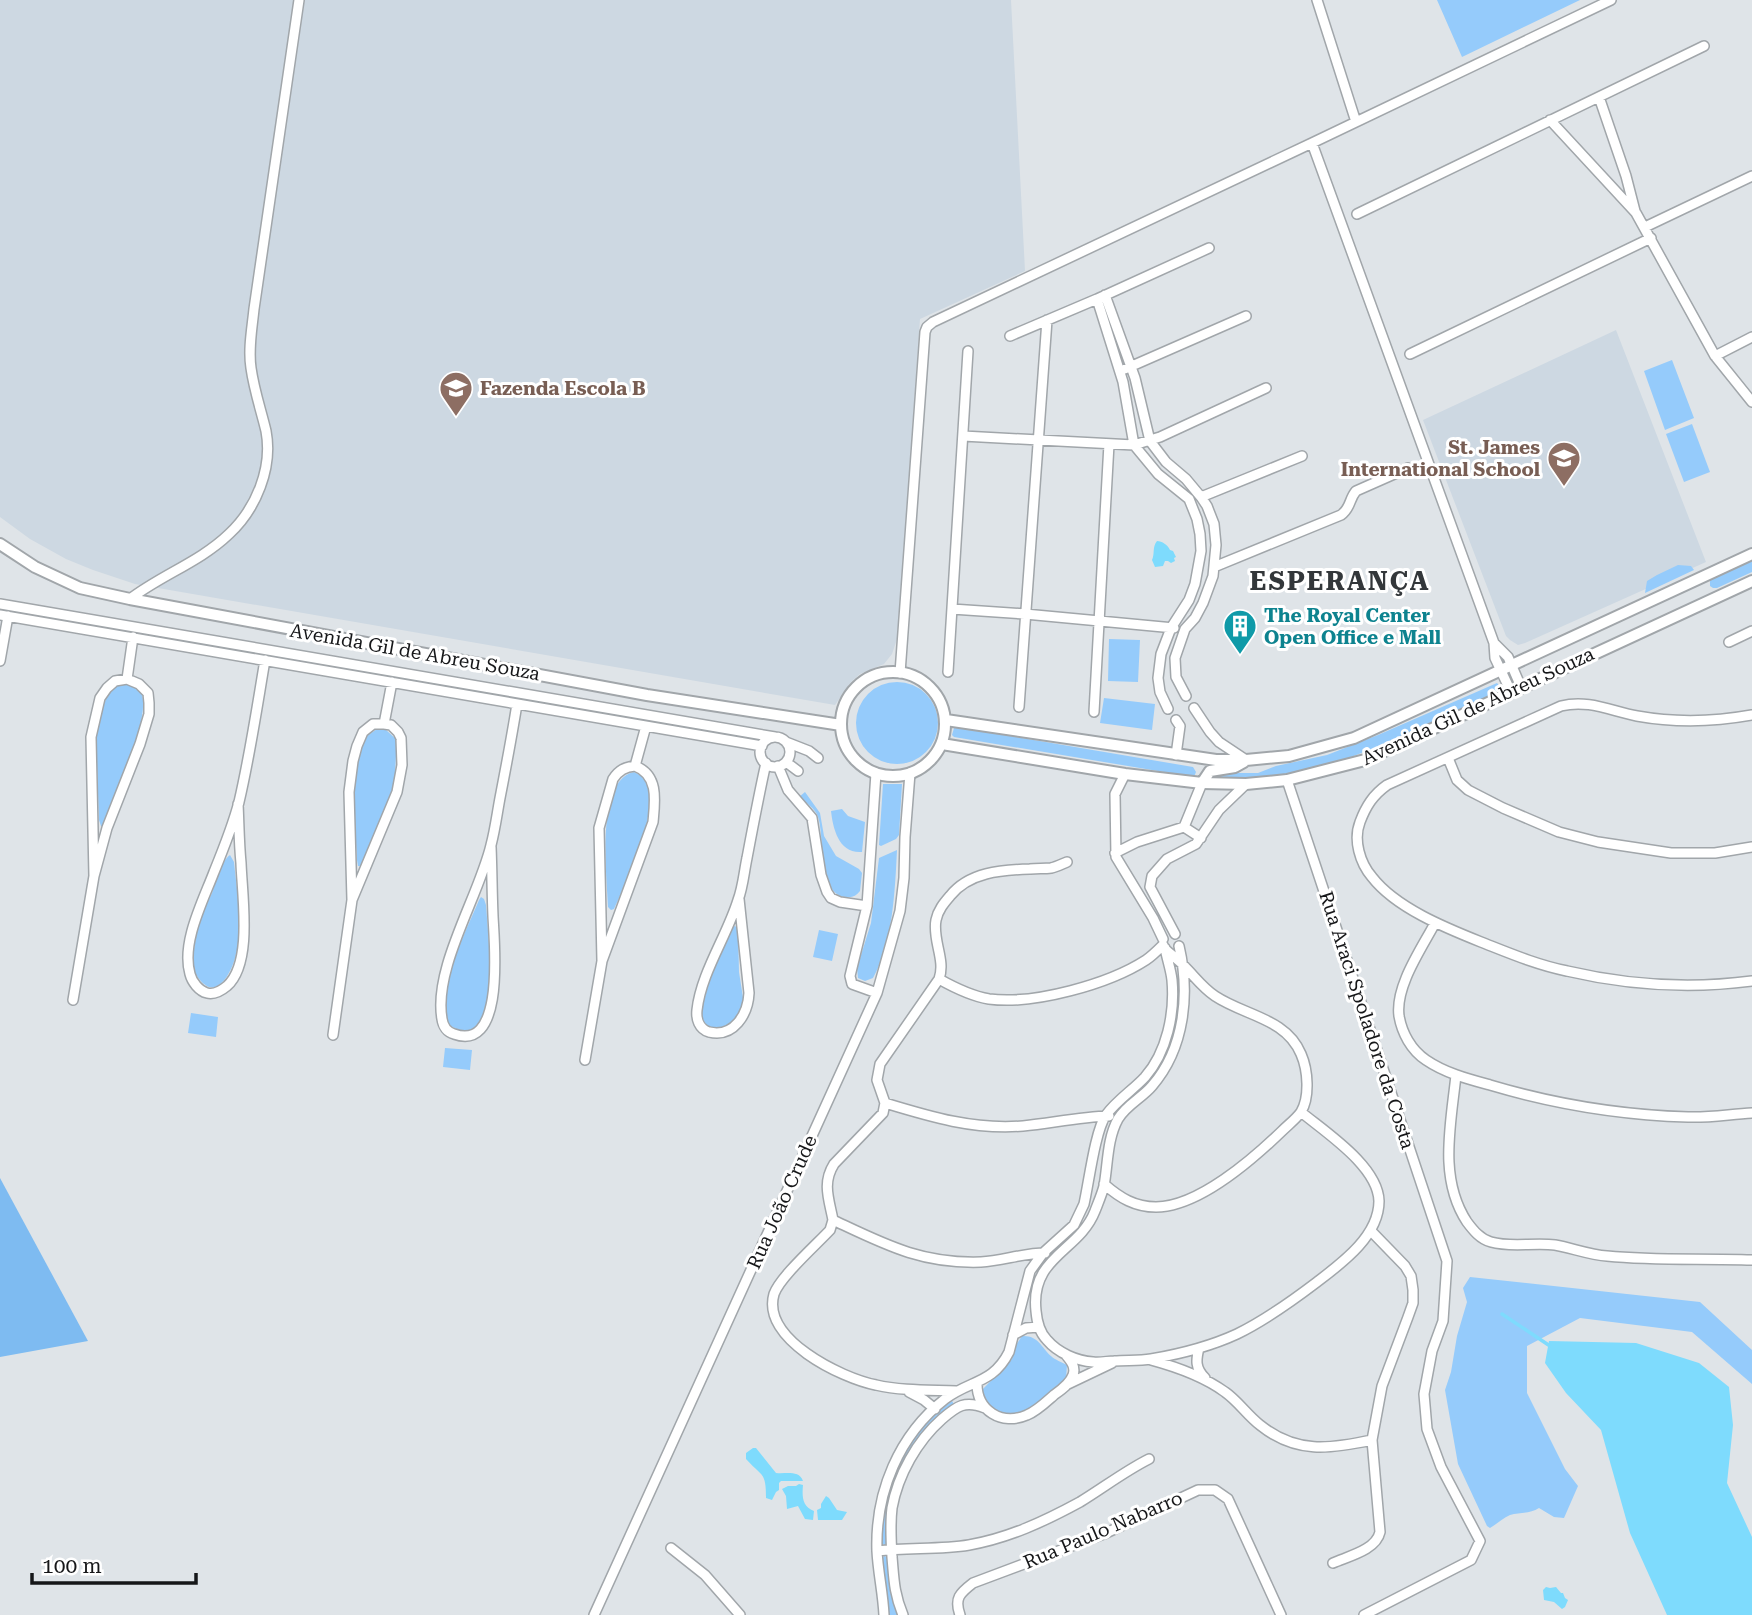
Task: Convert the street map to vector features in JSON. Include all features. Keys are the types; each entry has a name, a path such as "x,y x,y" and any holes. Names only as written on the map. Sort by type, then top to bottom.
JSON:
{"street":[{"path":"130,599 230,534 249,509 265,471 267,440 251,372 250,341 299,0"},
{"path":"1317,0 1356,122"},
{"path":"900,673 927,327 1611,0"},
{"path":"1357,214 1704,46"},
{"path":"1599,97 1636,213"},
{"path":"1550,120 1636,213 1715,356 1752,402"},
{"path":"1312,143 1494,643 1495,658 1500,670 1516,690"},
{"path":"1645,227 1752,176"},
{"path":"1410,354 1651,238"},
{"path":"1010,336 1209,248"},
{"path":"1101,297 1131,367 1150,441 1166,462 1201,497 1214,524 1216,545 1213,576 1203,603 1185,629 1176,653 1178,682 1186,696"},
{"path":"1101,297 1121,371 1134,445 1158,474 1189,499 1200,534 1201,551 1195,584 1189,600 1171,628 1161,654 1158,678 1168,709"},
{"path":"1121,371 1246,316"},
{"path":"1019,707 1047,320"},
{"path":"1715,356 1752,337"},
{"path":"948,672 968,351"},
{"path":"963,436 1134,445 1150,441 1266,388"},
{"path":"1094,712 1109,444"},
{"path":"1201,497 1301,456"},
{"path":"1214,567 1342,515 1350,507 1356,491 1408,468"},
{"name":"Avenida Gil de Abreu Souza","path":"0,544 35,567 80,588 130,599 647,695 841,725"},
{"name":"Avenida Gil de Abreu Souza","path":"946,720 1216,760 1289,756 1354,738 1752,554"},
{"name":"Avenida Gil de Abreu Souza","path":"942,744 1125,774 1202,783 1246,785 1287,779 1365,760 1752,581"},
{"path":"0,604 775,737 809,751 818,758"},
{"path":"952,610 1185,629"},
{"path":"0,660 4,615 762,746"},
{"path":"1729,642 1752,631"},
{"path":"127,680 133,637"},
{"path":"1494,643 1504,651 1512,666 1516,690"},
{"path":"239,804 245,918 243,944 235,974 229,984 216,993 209,994 198,988 192,980 188,959 190,942 199,910 239,804 265,660"},
{"path":"891,672 922,680 934,691 942,704 946,720 942,744 934,757 923,767 899,776 887,776 862,766 851,755 844,741 841,725 843,709 850,695 861,683 875,675 891,672"},
{"path":"73,1000 94,876 107,828 149,714 148,693 139,684 127,680 116,681 100,698 91,737 94,876"},
{"path":"384,724 393,682"},
{"path":"1752,715 1712,722 1688,722 1636,716 1582,703 1562,706 1387,785 1371,799 1357,835 1357,846 1370,876 1401,902 1435,923 1532,961 1594,977 1688,986 1752,981"},
{"path":"491,847 494,999 482,1026 474,1034 465,1037 450,1033 443,1024 442,990 449,960 491,847 517,704"},
{"path":"1184,827 1202,783 1210,771 1235,767 1246,760 1214,737 1194,708"},
{"path":"1176,720 1180,726 1176,755"},
{"path":"333,1035 352,900 349,792 357,746 373,724 391,725 401,738 402,765 397,792 352,900"},
{"path":"635,766 646,726"},
{"path":"775,737 762,746 761,755 766,763 774,766 782,764 790,754 786,742"},
{"path":"1448,758 1457,780 1468,790 1559,832 1598,842 1671,853 1715,853 1752,847"},
{"path":"739,899 749,993 747,1008 741,1020 733,1027 710,1032 704,1030 697,1021 701,991 739,899 766,763"},
{"path":"782,764 788,790 813,818 821,875 827,892 831,898 840,902 867,906"},
{"path":"782,764 798,771"},
{"path":"585,1060 602,961 653,822 653,784 648,772 635,766 623,769 613,779 599,828 602,961"},
{"path":"876,773 867,906 850,980 852,984 877,993"},
{"name":"Rua João Crude","path":"594,1615 877,993 900,911 910,773"},
{"path":"884,1615 877,1551 881,1504 894,1463 906,1442 945,1399 990,1375 1009,1352 1030,1271 1043,1253 1074,1225 1080,1214 1098,1132 1106,1116 1145,1076 1166,1039 1173,994 1172,978 1163,944 1153,918 1115,853 1115,794 1125,774"},
{"name":"Rua Araci Spoladore da Costa","path":"1287,779 1447,1261 1443,1321 1432,1351 1424,1394 1427,1429 1441,1467 1480,1541 1471,1560 1364,1615"},
{"path":"903,1615 895,1596 891,1521 900,1483 916,1449 938,1423 964,1404 973,1403 1007,1418 1025,1416 1052,1398 1074,1375 1071,1361 1047,1341 1039,1328 1035,1302 1038,1288 1049,1262 1079,1236 1088,1224 1104,1184 1112,1134 1120,1116 1151,1087 1164,1070 1178,1036 1184,1009 1184,965 1180,940 1153,895 1150,881 1167,859 1193,846 1201,838 1219,810 1246,785"},
{"path":"93,825 107,828"},
{"path":"1115,853 1137,842 1184,827"},
{"path":"1184,827 1201,838"},
{"path":"222,853 240,855"},
{"path":"957,1391 901,1389 861,1382 797,1346 778,1327 772,1305 778,1285 830,1230 833,1220 827,1185 829,1172 883,1113 885,1103 877,1080 880,1064 939,979 941,968 935,934 940,910 955,890 982,875 1051,868 1067,862"},
{"path":"353,867 365,870"},
{"path":"474,896 492,897"},
{"path":"601,909 620,913"},
{"path":"730,920 741,923"},
{"path":"1435,923 1404,982 1399,1003 1405,1036 1415,1051 1430,1063 1457,1075 1539,1099 1600,1110 1692,1117 1752,1113"},
{"path":"939,979 968,994 986,998 999,1000 1036,997 1107,979 1148,959 1163,944 1169,933 1175,934"},
{"path":"1163,944 1172,951 1179,946"},
{"path":"1104,1184 1116,1194 1138,1205 1158,1207 1179,1203 1209,1189 1238,1170 1264,1149 1301,1112 1306,1090 1305,1066 1289,1034 1270,1021 1214,995 1163,944"},
{"path":"1457,1075 1449,1148 1450,1178 1463,1216 1484,1239 1503,1244 1544,1244 1604,1256 1673,1260 1752,1260"},
{"path":"885,1103 935,1119 984,1126 1020,1126 1120,1116"},
{"path":"1065,1354 1094,1362 1150,1359 1199,1348 1237,1334 1276,1312 1340,1264 1371,1230 1379,1201 1369,1174 1353,1156 1301,1112"},
{"path":"833,1220 890,1247 935,1259 985,1262 1043,1253 1055,1256"},
{"path":"1333,1563 1373,1545 1380,1532 1372,1440 1382,1386 1413,1303 1411,1276 1371,1230"},
{"path":"1013,1335 1026,1328 1039,1328"},
{"path":"1199,1348 1197,1368 1208,1382"},
{"path":"1150,1359 1192,1374 1227,1393 1258,1424 1283,1440 1325,1448 1372,1440"},
{"path":"1068,1384 1116,1361"},
{"path":"977,1382 978,1396 985,1408"},
{"path":"901,1389 919,1396 935,1409"},
{"path":"877,1551 961,1546 1016,1532 1081,1501 1132,1467 1149,1459"},
{"name":"Rua Paulo Nabarro","path":"960,1615 957,1606 960,1592 973,1583 1104,1534 1198,1490 1215,1490 1228,1499 1281,1615"},
{"path":"671,1548 705,1574 740,1615"}],"shaded area":[{"name":"Fazenda Escola B","path":"0,0 1011,0 1025,271 920,319 897,639 892,654 884,664 860,674 851,682 835,705 135,584 66,559 30,539 0,517"},
{"path":"1437,0 1580,0 1462,57"},
{"name":"St. James International School","path":"1616,330 1706,562 1518,645 1506,636 1423,420"},
{"path":"1672,360 1694,418 1665,430 1644,371"},
{"path":"1692,424 1710,472 1684,482 1666,434"},
{"path":"1157,541 1173,551 1175,561 1165,561 1163,566 1155,567 1152,560"},
{"path":"1752,561 1752,572 1717,588 1710,586 1710,580"},
{"path":"1678,565 1691,566 1694,570 1645,593 1647,581"},
{"path":"1109,639 1140,640 1138,682 1108,681"},
{"path":"897,682 913,685 926,694 935,707 938,723 935,739 926,752 913,761 897,764 881,761 868,752 859,739 856,723 859,707 868,694 881,685"},
{"path":"120,683 140,691 143,702 142,717 131,758 103,827 99,820 96,739 103,706 111,688"},
{"path":"1497,683 1503,690 1338,762 1280,775 1215,779 1212,776 1214,773 1258,773 1276,766 1327,755"},
{"path":"1104,698 1155,704 1152,730 1100,723"},
{"path":"954,728 1193,767 1196,772 1194,777 954,737"},
{"path":"377,729 385,729 397,740 394,790 362,866 358,866 353,789 360,748 367,736"},
{"path":"634,772 645,781 649,796 648,815 636,859 614,909 611,910 608,907 606,853 608,810 613,792 622,779"},
{"path":"883,784 902,784 899,835 881,846 879,845"},
{"path":"805,792 820,813 824,836 836,856 862,873 860,891 854,896 837,894 830,886 826,876 817,814 799,797"},
{"path":"842,809 848,816 865,822 862,852 848,849 839,839 831,811"},
{"path":"897,850 889,933 873,978 865,981 858,978 857,968 871,923 879,858"},
{"path":"230,855 234,862 238,898 238,946 228,975 220,985 210,987 201,981 194,971 195,945 203,911 221,867"},
{"path":"481,897 486,905 490,990 481,1021 473,1030 464,1033 449,1025 446,995 454,961"},
{"path":"734,926 738,931 739,972 744,1004 735,1023 722,1029 713,1029 705,1023 700,1014 714,965"},
{"path":"819,930 838,934 832,961 813,957"},
{"path":"191,1013 218,1017 216,1037 188,1033"},
{"path":"445,1048 472,1050 470,1070 443,1067"},
{"path":"0,1178 88,1341 0,1357"},
{"path":"1470,1277 1700,1302 1752,1350 1752,1384 1692,1332 1580,1318 1527,1346 1527,1393 1565,1469 1578,1486 1564,1518 1554,1517 1539,1508 1510,1515 1490,1528 1458,1464 1445,1390 1467,1302 1463,1288"},
{"path":"1022,1336 1032,1337 1053,1357 1067,1365 1066,1379 1032,1409 1025,1413 1009,1414 994,1409 984,1398 982,1390 1012,1359"},
{"path":"1549,1341 1636,1343 1699,1363 1729,1387 1733,1425 1727,1483 1752,1537 1752,1615 1667,1615 1630,1533 1601,1430 1566,1393 1545,1363"},
{"path":"952,1401 954,1404 927,1427 903,1464 888,1540 885,1545 882,1544 885,1506 900,1460 928,1422"},
{"path":"756,1448 776,1473 796,1474 803,1481 781,1481 772,1500 766,1498 764,1479 746,1459 746,1453"},
{"path":"803,1485 805,1504 814,1511 813,1520 805,1519 798,1506 787,1509 786,1496 782,1489"},
{"path":"826,1496 837,1510 847,1512 842,1520 818,1520 817,1510 821,1508"},
{"path":"884,1556 887,1557 892,1596 900,1615 887,1615"},
{"path":"1546,1587 1556,1587 1563,1593 1568,1600 1565,1607 1562,1609 1554,1602 1544,1600 1543,1590"}],"waterway":[{"path":"1502,1314 1550,1346"}],"place":[{"name":"Fazenda Escola B","path":"456,418"},
{"name":"St. James International School","path":"1564,488"},
{"name":"The Royal Center Open Office e Mall","path":"1240,656"}],"district":[{"name":"ESPERANÇA","path":"1340,581"}]}
